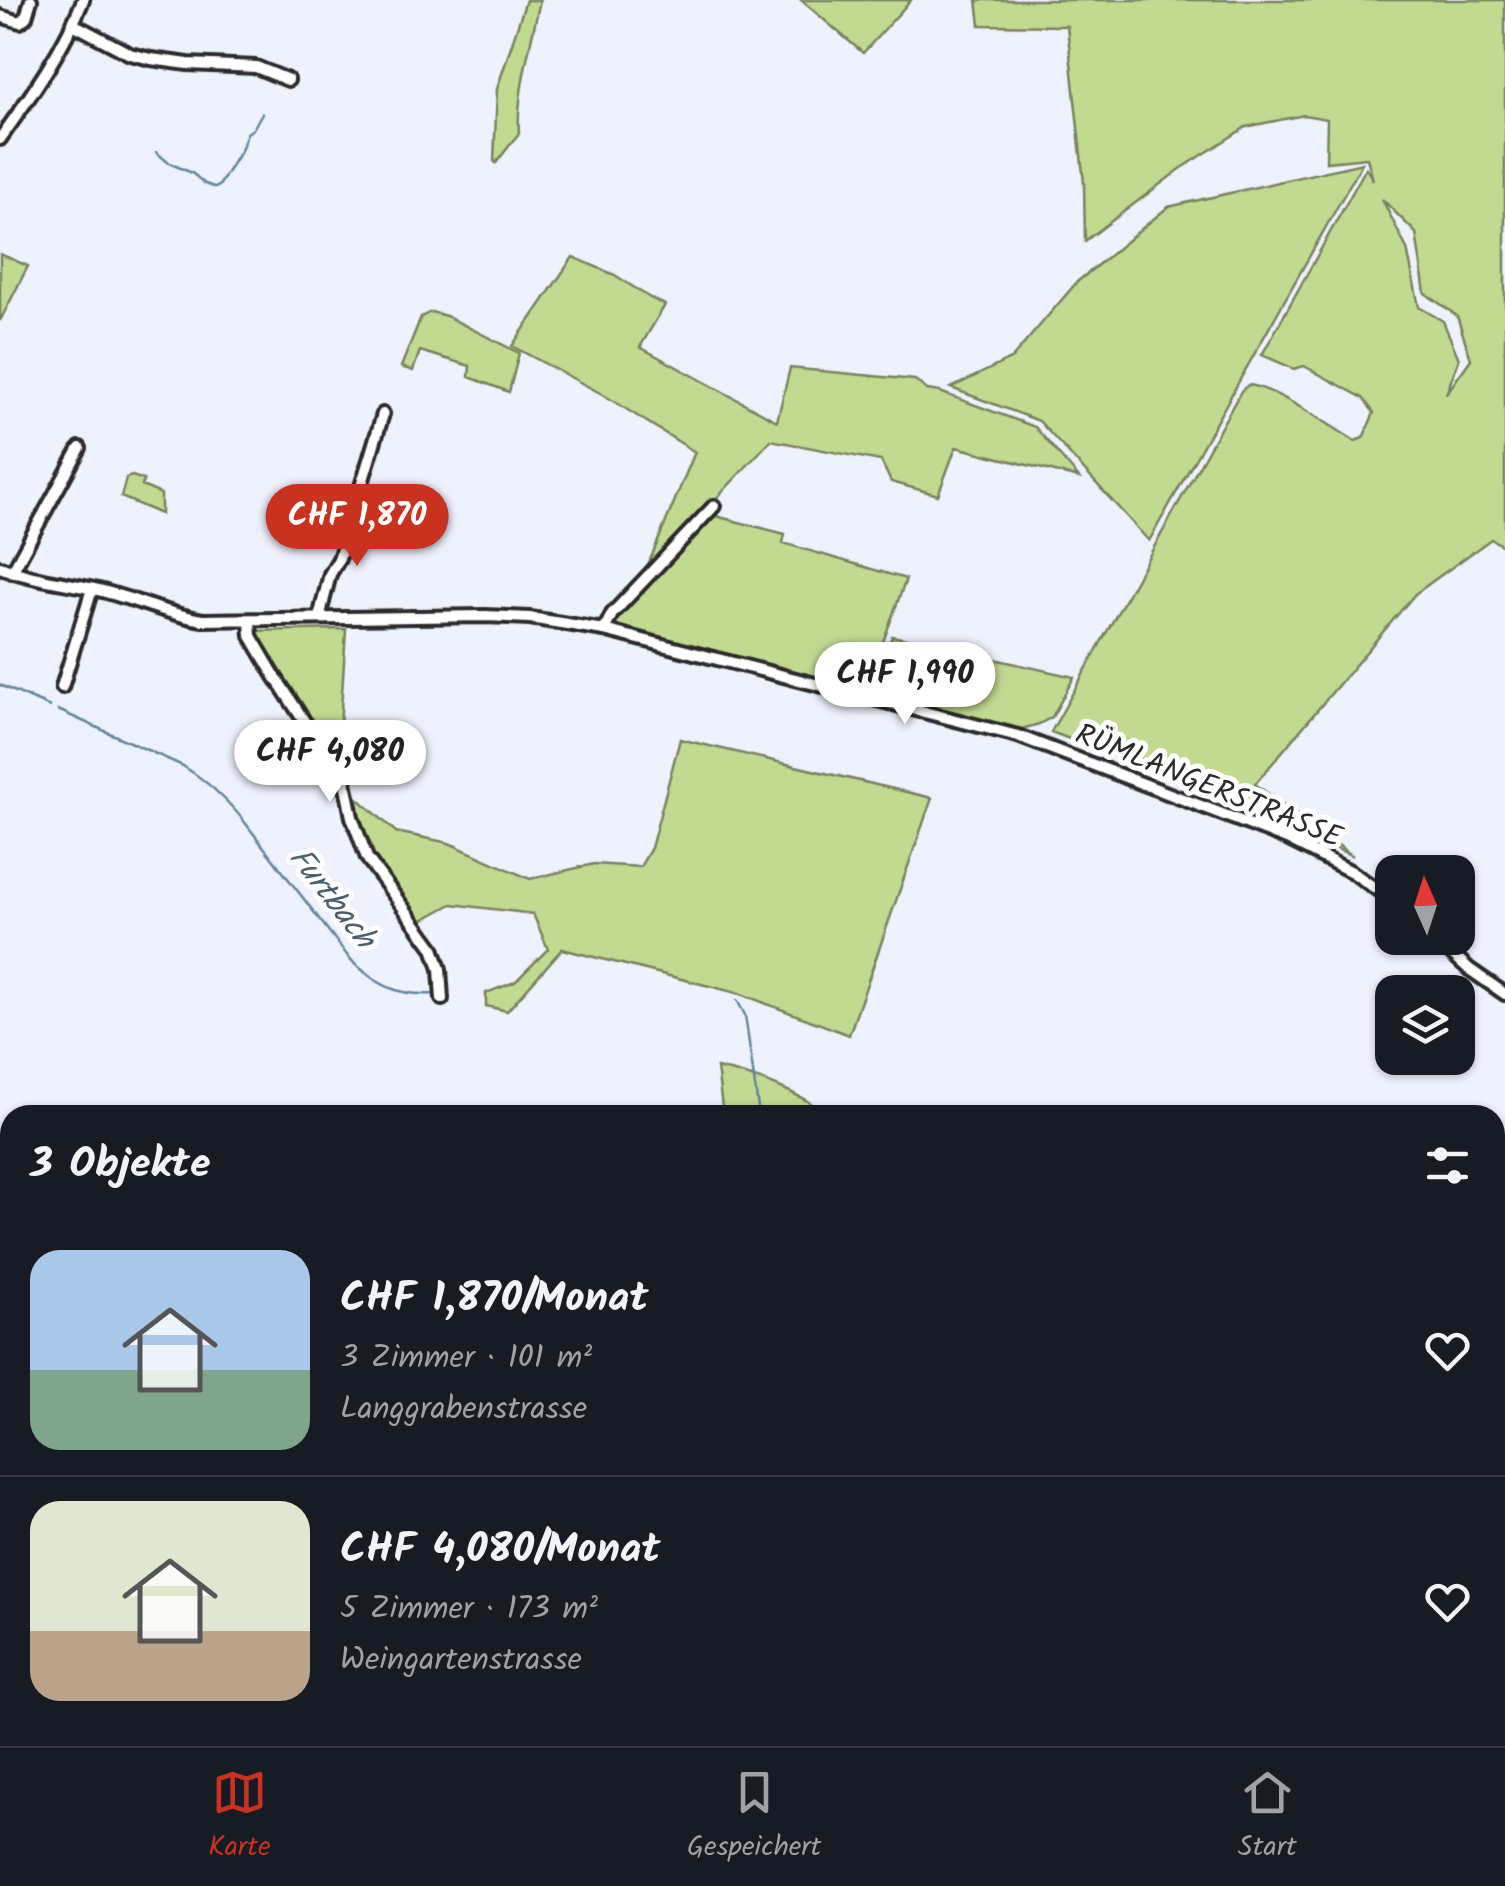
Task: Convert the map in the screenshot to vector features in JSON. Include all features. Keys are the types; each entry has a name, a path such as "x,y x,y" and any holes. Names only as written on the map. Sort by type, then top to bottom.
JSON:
{"street":[{"path":"0,16 20,22 32,0"},
{"path":"0,140 49,66 83,0"},
{"path":"73,24 130,54 188,64 256,67 288,80"},
{"path":"320,618 330,574 340,559 384,414"},
{"path":"12,572 80,448"},
{"path":"604,630 612,614 714,506"},
{"name":"RÜMLANGERSTRASSE","path":"0,567 214,621 506,616 604,630 1036,742 1287,839 1375,888"},
{"path":"62,687 92,588"},
{"path":"250,620 252,636 274,675 344,777 352,817 367,858 433,948 440,968 442,999"},
{"path":"1454,955 1505,994"}],"green space":[{"path":"526,0 540,0 522,84 519,133 496,163 497,89"},
{"path":"801,0 911,0 863,53"},
{"path":"977,0 1505,0 1505,547 1491,539 1415,594 1255,784 1353,856 1205,790 1051,732 1241,391 1248,385 1272,392 1355,441 1363,438 1374,413 1363,398 1304,366 1294,369 1262,355 1366,168 1373,180 1367,158 1326,162 1327,119 1304,115 1246,127 1179,170 1085,241 1084,183 1067,26 980,25","holes":["1382,199 1416,233 1425,293 1457,316 1471,359 1446,394 1459,359 1443,321 1419,307 1407,249"]},
{"path":"1362,163 1149,541 1039,421 951,388 1012,358 1077,282 1168,207"},
{"path":"0,254 28,266 0,321"},
{"path":"573,257 615,275 665,305 640,347 777,421 790,368 915,380 927,390 1035,427 1079,478 956,447 938,495 891,482 881,461 771,440 643,577 695,452 602,394 512,346"},
{"path":"431,312 519,353 509,392 469,377 470,366 420,351 413,371 401,367 421,317"},
{"path":"126,478 144,480 142,486 161,494 161,514 121,497"},
{"path":"708,514 785,534 783,543 906,579 865,691 617,627 614,617"},
{"path":"346,629 339,743 333,757 252,631"},
{"path":"892,636 1074,677 1052,717 1015,731 871,693"},
{"path":"680,739 932,798 849,1035 741,994 562,949 507,1011 486,1006 486,993 515,982 548,949 533,914 452,904 419,922 369,855 355,817 351,792 396,832 449,843 530,879 594,864 640,867 651,848"},
{"path":"717,1068 775,1086 813,1105 722,1105"}],"waterway":[{"path":"156,152 205,184 219,186 262,113"},
{"name":"Furtbach","path":"0,685 50,707"},
{"name":"Furtbach","path":"58,710 183,766 199,777 240,816 350,959 388,987 434,994"},
{"name":"Furtbach","path":"737,1000 745,1015 758,1105"}]}
